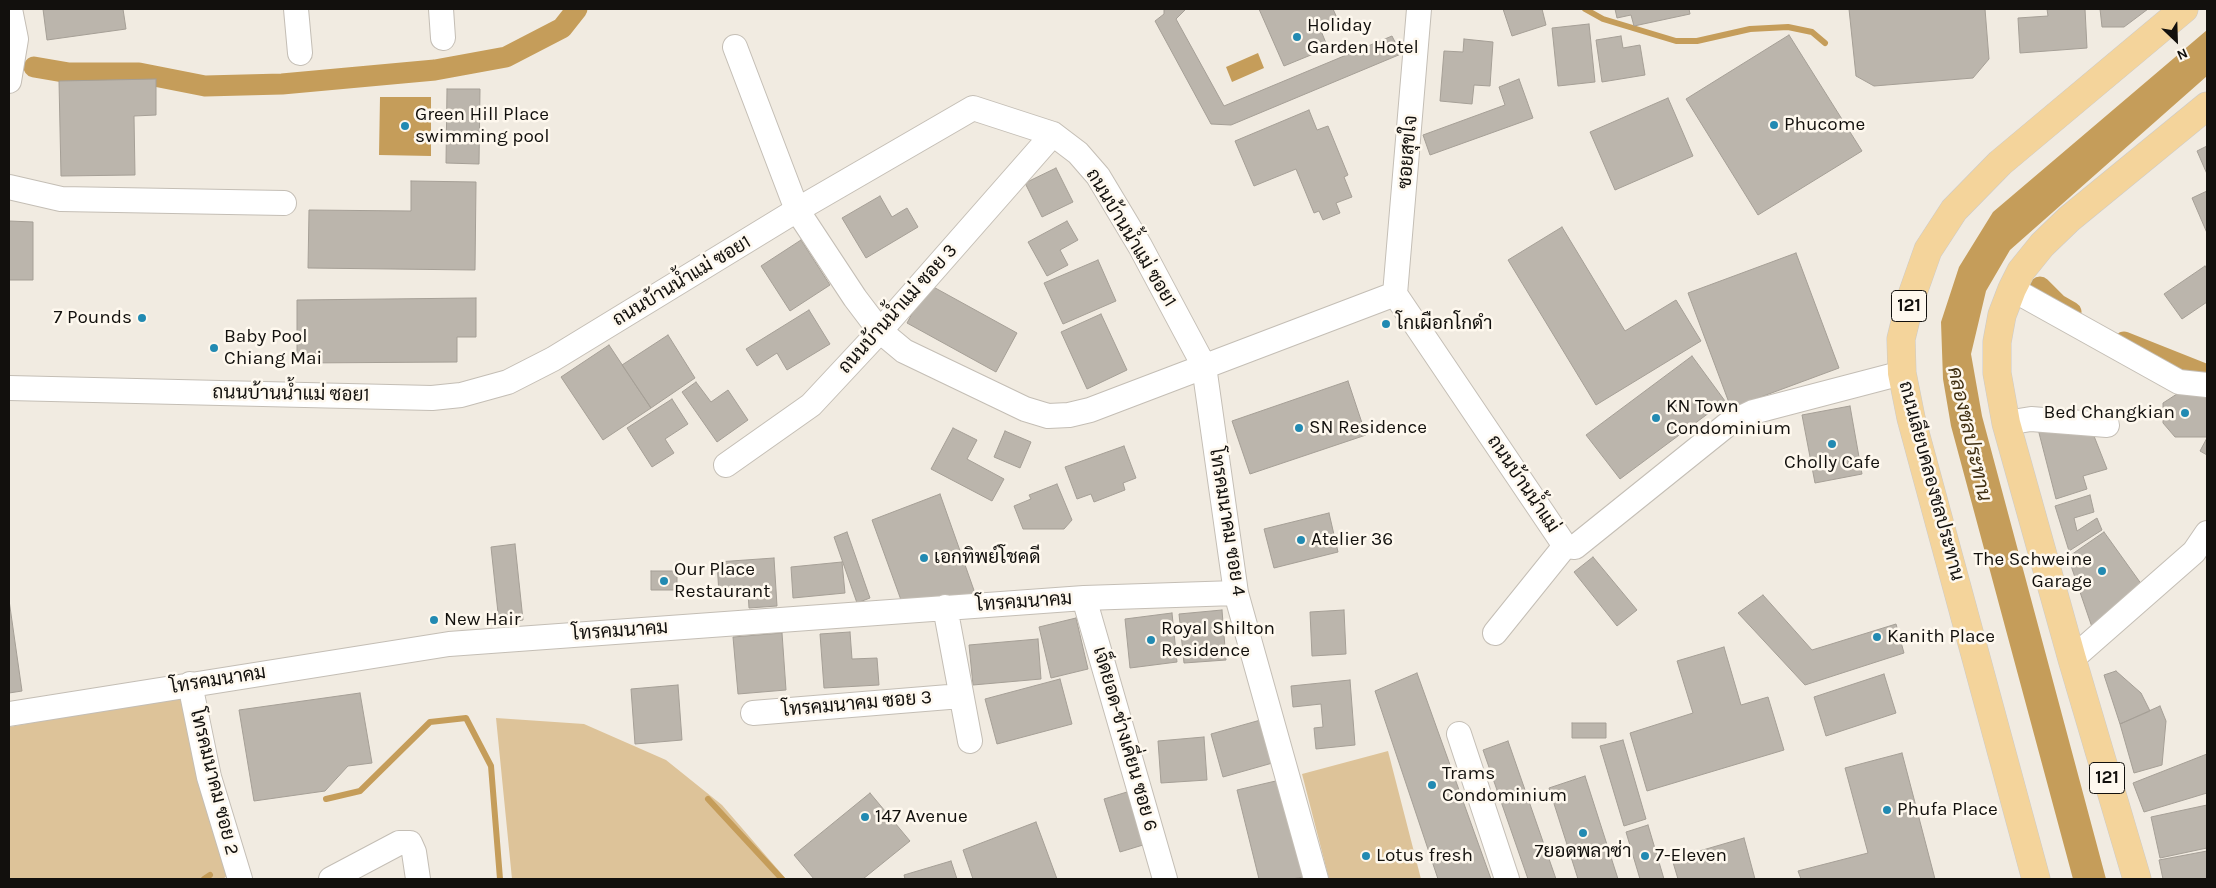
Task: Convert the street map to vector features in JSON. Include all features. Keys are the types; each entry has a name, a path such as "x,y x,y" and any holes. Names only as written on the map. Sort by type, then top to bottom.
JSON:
{"main road":[{"name":"ถนนเลียบคลองชลประทาน","path":"2036,879 1911,418 1902,373 1901,338 1928,250 1954,210 2000,162 2184,9"},
{"name":"121","path":"2137,879 2072,659 2006,423 1997,373 1997,342 2002,315 2012,289 2021,271 2042,245 2069,220 2207,107"}],"street":[{"path":"9,81 16,39 10,9"},
{"path":"296,9 300,53"},
{"path":"441,9 443,38"},
{"name":"ซอยสุขใจ","path":"1395,294 1419,9"},
{"path":"735,47 797,210 855,298 880,331 904,351 1025,409 1048,416 1069,415 1090,410 1395,294"},
{"name":"ถนนบ้านน้ำแม่ ซอย1","path":"9,388 432,398 461,395 508,382 553,359 797,210 973,108 1052,134 1078,153 1098,176 1140,246 1204,366"},
{"name":"ถนนบ้านน้ำแม่ ซอย 3","path":"726,465 810,405 880,331 1052,134"},
{"path":"9,187 61,199 284,203"},
{"path":"2012,289 2179,382 2207,385"},
{"name":"ถนนบ้านน้ำแม่","path":"1395,294 1565,546 1575,547 1728,424 1754,412 1902,373"},
{"name":"โทรคมนาคม ซอย 4","path":"1204,366 1236,593 1316,879"},
{"path":"2006,423 2031,419 2106,425"},
{"path":"2072,659 2194,552 2207,533"},
{"path":"1495,633 1565,546"},
{"name":"โทรคมนาคม","path":"9,714 449,644 945,607 1084,598 1236,593"},
{"name":"เจ็ดยอด-ช่างเคี่ยน ซอย 6","path":"1084,598 1165,879"},
{"name":"โทรคมนาคม ซอย 3","path":"945,607 970,741"},
{"name":"โทรคมนาคม ซอย 2","path":"190,684 209,777 240,879"},
{"name":"โทรคมนาคม ซอย 3","path":"753,713 961,696"},
{"path":"1459,734 1507,879"},
{"path":"331,879 399,843 410,843 414,852 418,879"}],"shaded area":[{"path":"185,695 228,875 223,879 9,879 9,727"},
{"path":"496,718 584,724 666,760 722,805 786,879 512,879"},
{"path":"1388,751 1421,879 1329,879 1302,774"}],"water":[{"name":"คลองชลประทาน","path":"2207,30 2207,76 2010,250 1986,291 1971,354 1982,416 2106,879 2073,879 1951,426 1943,379 1941,322 1959,267 1993,212"},
{"path":"1258,53 1264,68 1232,82 1226,67"},
{"name":"Green Hill Place swimming pool","path":"380,97 431,97 431,156 379,155"}],"building":[{"path":"43,9 123,9 126,29 47,40"},
{"path":"1164,9 1186,9 1176,19 1224,106 1392,36 1401,54 1231,125 1211,124 1155,21 1164,14"},
{"name":"Holiday Garden Hotel","path":"1259,9 1333,9 1337,18 1319,26 1328,48 1284,66"},
{"path":"1503,9 1542,9 1546,25 1512,36"},
{"path":"1615,9 1689,9 1690,14 1634,26 1631,15 1617,18"},
{"path":"1849,9 1985,9 1989,59 1973,78 1874,86 1856,76"},
{"path":"2047,9 2085,9 2087,48 2020,53 2018,18 2048,16"},
{"path":"2100,9 2148,9 2124,27 2102,27"},
{"path":"1589,24 1595,82 1558,86 1552,28"},
{"name":"Phucome","path":"1789,35 1862,151 1758,215 1686,99"},
{"path":"1621,36 1623,48 1640,45 1645,75 1602,82 1596,40"},
{"path":"1464,39 1493,42 1490,86 1474,85 1472,104 1440,101 1444,51 1463,52"},
{"path":"156,79 156,115 134,116 135,175 61,176 59,81"},
{"path":"1519,79 1533,118 1430,155 1423,135 1505,105 1499,87"},
{"path":"447,89 480,89 479,164 446,163"},
{"path":"1668,98 1693,156 1615,190 1590,132"},
{"path":"1309,110 1317,130 1328,126 1348,175 1344,177 1352,197 1336,203 1340,213 1323,220 1319,211 1314,213 1296,169 1254,186 1235,141"},
{"path":"2207,146 2207,174 2197,151"},
{"path":"1056,168 1073,202 1042,217 1025,183"},
{"path":"411,181 476,182 475,270 308,268 309,210 411,211"},
{"path":"2207,191 2207,233 2192,198"},
{"path":"880,196 892,217 907,208 918,227 866,258 842,218"},
{"path":"9,221 33,222 33,280 9,280"},
{"path":"1067,221 1078,240 1060,250 1068,265 1047,276 1028,242"},
{"path":"1562,227 1625,331 1676,300 1701,341 1596,405 1508,260"},
{"path":"801,240 830,285 790,311 761,266"},
{"path":"1796,253 1839,368 1731,408 1688,293"},
{"path":"1098,260 1116,301 1063,324 1044,283"},
{"path":"2205,266 2207,269 2207,302 2182,319 2164,294"},
{"path":"928,284 1017,333 996,372 907,323"},
{"path":"476,298 476,337 457,337 457,362 297,363 297,300"},
{"path":"809,310 830,344 787,370 777,353 757,366 746,349"},
{"path":"1101,314 1127,370 1087,389 1061,332"},
{"path":"668,335 695,378 651,408 622,365"},
{"path":"609,345 651,408 603,440 561,377"},
{"name":"KN Town Condominium","path":"1692,356 1725,401 1620,479 1586,435"},
{"name":"SN Residence","path":"1348,381 1366,435 1250,474 1232,421"},
{"path":"696,382 711,402 728,390 748,420 717,442 682,392"},
{"name":"Bed Changkian","path":"2180,392 2207,396 2207,437 2175,437 2163,423 2163,403"},
{"path":"672,399 688,424 665,439 674,453 652,467 627,428"},
{"name":"Cholly Cafe","path":"1850,406 1862,474 1815,483 1802,415"},
{"path":"953,428 977,440 967,459 1004,479 992,501 931,469"},
{"path":"2038,429 2094,436 2107,469 2083,476 2087,489 2056,499"},
{"path":"1005,431 1031,442 1020,468 994,457"},
{"name":"Bed Changkian","path":"2207,438 2207,455 2200,451"},
{"path":"1124,446 1136,478 1123,483 1125,490 1094,502 1091,494 1077,499 1065,467"},
{"path":"1057,484 1072,520 1064,529 1023,529 1014,506 1031,499 1029,495"},
{"name":"เอกทิพย์โชคดี","path":"940,494 976,596 901,600 872,520"},
{"path":"2090,495 2094,512 2074,518 2077,531 2097,518 2102,530 2069,551 2055,506"},
{"name":"Atelier 36","path":"1329,513 1338,552 1274,568 1264,529"},
{"path":"847,532 870,598 857,603 834,537"},
{"name":"The Schweine Garage","path":"2104,532 2142,585 2093,630 2068,557"},
{"path":"515,544 523,620 499,622 491,547"},
{"path":"1593,557 1637,610 1617,626 1574,572"},
{"path":"774,558 777,606 749,608 748,592 719,594 717,562"},
{"path":"842,562 845,593 793,598 791,567"},
{"name":"Our Place Restaurant","path":"651,571 677,571 677,590 651,590"},
{"name":"Kanith Place","path":"1763,595 1812,650 1896,624 1904,653 1805,685 1738,613"},
{"path":"9,600 22,691 9,693"},
{"path":"1222,610 1226,660 1184,663 1179,614"},
{"path":"1344,610 1346,654 1312,656 1310,612"},
{"name":"Royal Shilton Residence","path":"1172,613 1177,662 1130,668 1125,619"},
{"path":"1076,618 1088,669 1051,678 1039,627"},
{"path":"850,632 852,659 877,658 879,685 824,688 820,634"},
{"path":"782,633 786,690 738,694 733,637"},
{"path":"1038,639 1041,679 973,685 969,645"},
{"path":"1724,647 1741,705 1768,697 1784,750 1647,791 1630,733 1693,713 1677,661"},
{"path":"2116,671 2141,693 2150,711 2120,724 2104,675"},
{"name":"Trams Condominium","path":"1417,673 1491,879 1438,879 1375,691"},
{"path":"1884,674 1896,713 1826,736 1814,697"},
{"path":"1060,679 1072,724 997,744 985,699"},
{"path":"1350,680 1355,745 1316,749 1314,728 1323,727 1321,704 1293,707 1291,686"},
{"path":"678,685 682,740 635,744 631,689"},
{"path":"360,693 372,763 348,766 325,791 254,801 239,710"},
{"path":"2160,706 2166,721 2162,765 2134,773 2120,724"},
{"path":"1264,719 1276,762 1223,777 1211,734"},
{"path":"1572,723 1606,723 1606,738 1572,738"},
{"path":"1204,737 1207,780 1161,783 1158,741"},
{"path":"1623,740 1646,819 1624,826 1600,746"},
{"path":"1508,741 1556,879 1528,879 1483,750"},
{"name":"Phufa Place","path":"1902,753 1935,879 1801,879 1798,871 1868,853 1845,768"},
{"path":"2207,754 2207,793 2144,812 2133,783"},
{"name":"7ยอดพลาซ่า","path":"1585,776 1618,879 1578,879 1549,788"},
{"path":"1280,780 1303,877 1259,879 1237,790"},
{"path":"1127,792 1143,845 1120,852 1104,799"},
{"name":"147 Avenue","path":"870,793 910,841 863,879 814,879 794,855"},
{"path":"2207,805 2207,848 2160,858 2151,817"},
{"path":"1036,822 1057,879 973,879 963,850"},
{"name":"7-Eleven","path":"1648,825 1664,879 1640,879 1626,832"},
{"path":"1744,838 1755,879 1678,879 1672,859"},
{"path":"2207,851 2207,879 2163,879 2159,860"},
{"name":"147 Avenue","path":"951,861 957,879 905,879 904,875"}],"waterway":[{"path":"34,67 69,73 139,73 205,86 282,84 435,70 506,57 562,28 577,9"},
{"path":"1585,9 1603,19 1676,41 1697,41 1750,29 1788,27 1812,32 1825,43"},
{"path":"2040,287 2057,304 2071,312"},
{"path":"2124,342 2207,375"},
{"path":"326,799 360,791 430,722 466,718 491,766 500,879"},
{"path":"708,799 782,879"},
{"path":"204,879 210,875"}],"place":[{"name":"Holiday Garden Hotel","path":"1297,37"},
{"name":"Phucome","path":"1774,125"},
{"name":"Green Hill Place swimming pool","path":"405,126"},
{"name":"7 Pounds","path":"142,318"},
{"name":"โกเผือกโกดำ","path":"1386,324"},
{"name":"Baby Pool Chiang Mai","path":"214,348"},
{"name":"Bed Changkian","path":"2185,413"},
{"name":"KN Town Condominium","path":"1656,418"},
{"name":"SN Residence","path":"1299,428"},
{"name":"Cholly Cafe","path":"1832,444"},
{"name":"Atelier 36","path":"1301,540"},
{"name":"เอกทิพย์โชคดี","path":"924,558"},
{"name":"The Schweine Garage","path":"2102,571"},
{"name":"Our Place Restaurant","path":"664,581"},
{"name":"New Hair","path":"434,620"},
{"name":"Kanith Place","path":"1877,637"},
{"name":"Royal Shilton Residence","path":"1151,640"},
{"name":"Trams Condominium","path":"1432,785"},
{"name":"Phufa Place","path":"1887,810"},
{"name":"147 Avenue","path":"865,817"},
{"name":"7ยอดพลาซ่า","path":"1583,833"},
{"name":"Lotus fresh","path":"1366,856"},
{"name":"7-Eleven","path":"1645,856"}]}
